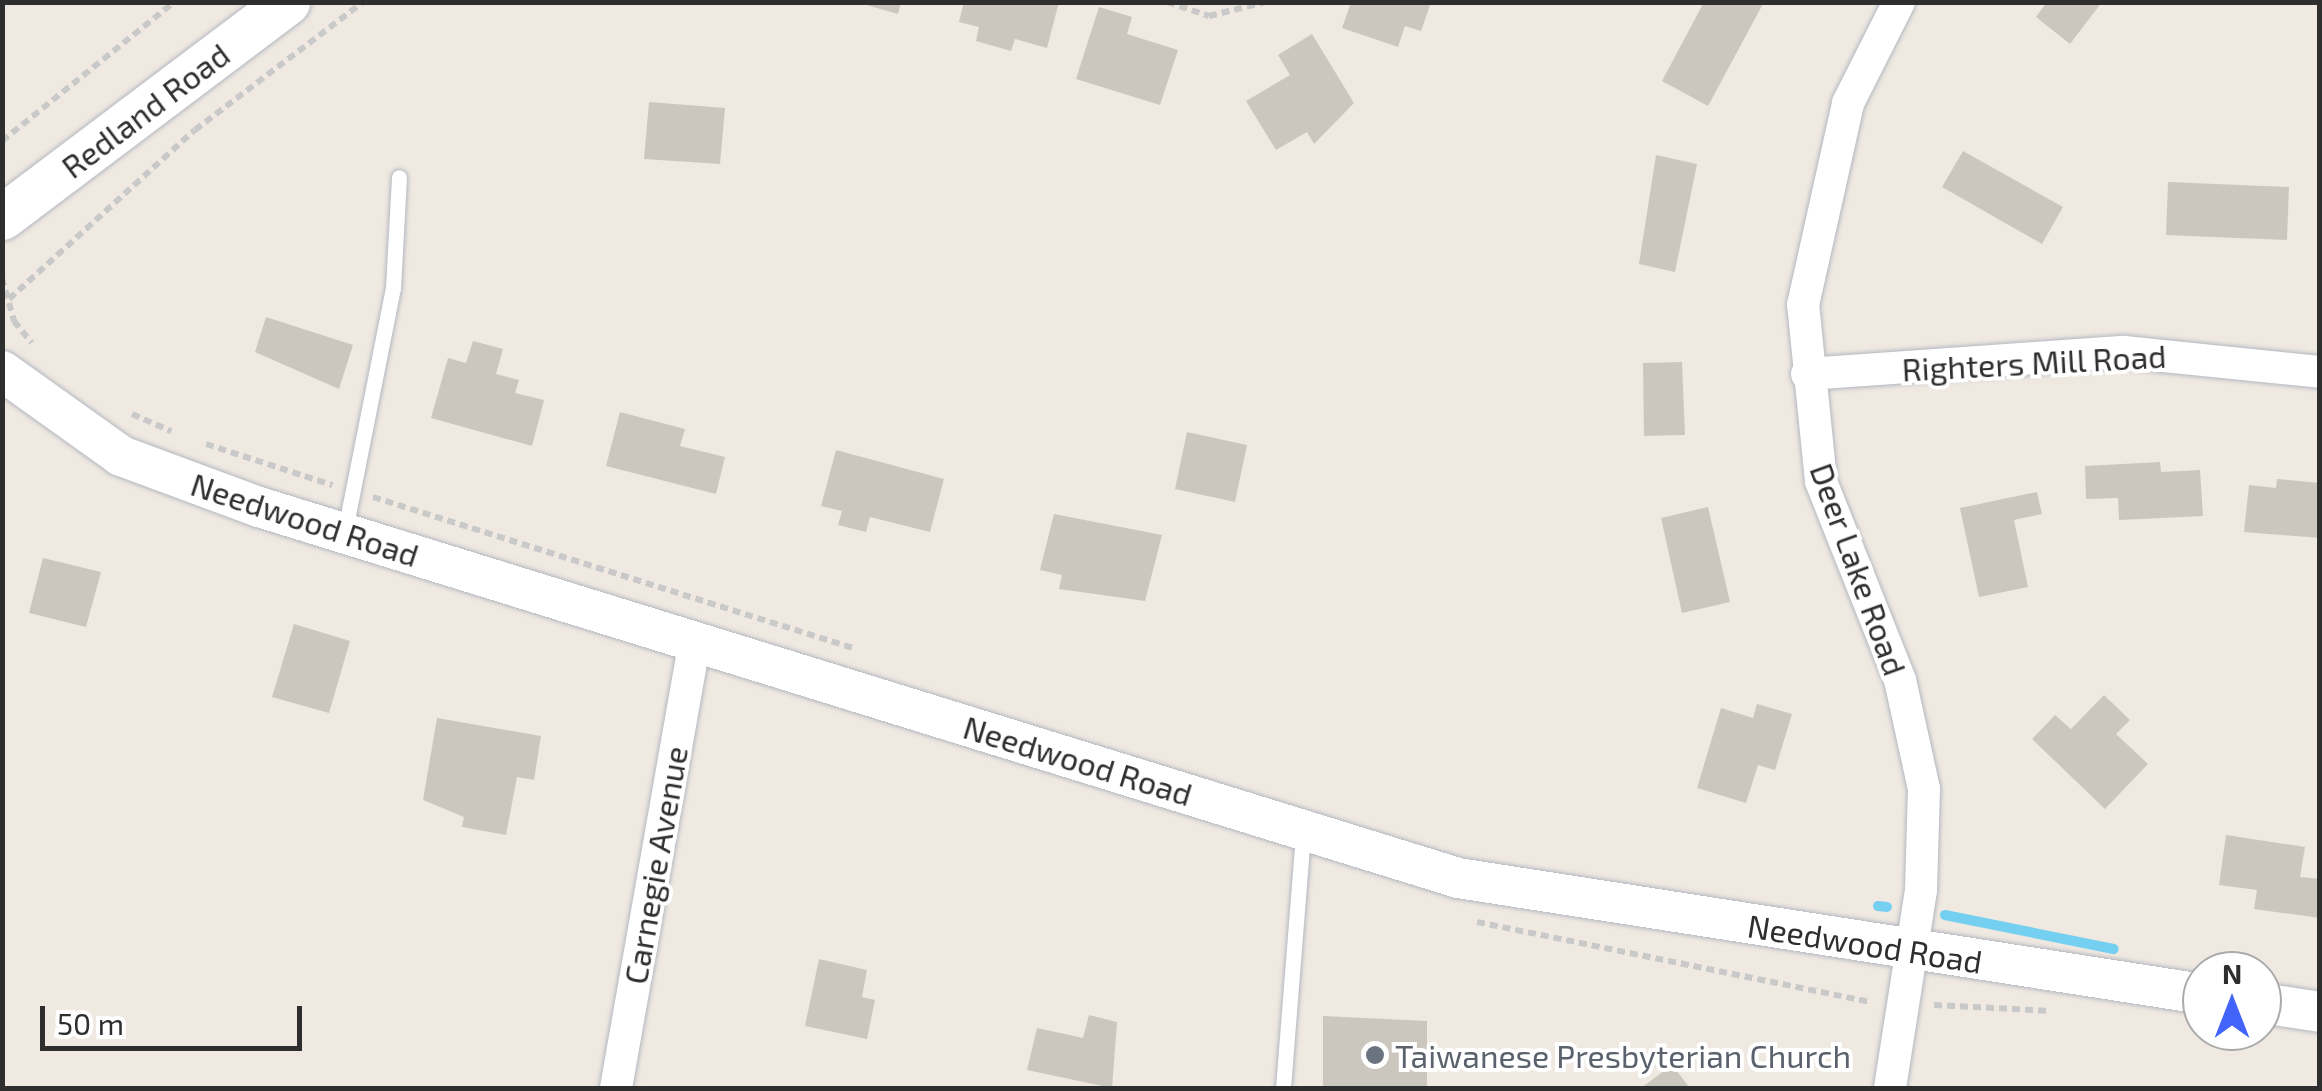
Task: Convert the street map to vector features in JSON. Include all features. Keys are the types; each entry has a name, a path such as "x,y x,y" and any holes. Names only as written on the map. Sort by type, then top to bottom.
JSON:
{"main road":[{"name":"Redland Road","path":"2,217 287,2"}],"street":[{"name":"Deer Lake Road","path":"1890,1088 1907,950 1921,890 1924,789 1900,680 1820,481 1806,374 1814,236 1848,104 1899,2"},
{"name":"Righters Mill Road","path":"1806,374 2124,352 2320,372"},
{"name":"Needwood Road","path":"2,370 121,456 344,534 1458,878 2182,991"},
{"name":"Carnegie Avenue","path":"616,1088 694,642"},
{"path":"2282,1006 2320,1012"}],"lane":[{"path":"344,534 393,288 399,177"},
{"path":"1284,1088 1304,830"}],"path":[{"path":"2,141 174,2"},
{"path":"7,306 195,130 363,2"},
{"path":"1166,2 1231,16 1265,2"},
{"path":"2,278 7,306 41,352"},
{"path":"116,406 178,434"},
{"path":"197,441 869,654"},
{"path":"1901,1003 2074,1013"}],"building":[{"path":"856,2 901,2 898,14"},
{"path":"964,2 1059,2 1047,48 1015,39 1011,51 976,41 979,27 959,22"},
{"path":"1351,2 1431,2 1421,31 1405,26 1398,47 1342,28"},
{"path":"1704,2 1764,2 1708,106 1662,81"},
{"path":"2047,2 2102,2 2070,44 2036,17"},
{"path":"1099,7 1132,17 1127,34 1178,50 1160,105 1076,79"},
{"path":"1312,34 1354,103 1314,144 1307,132 1276,150 1246,101 1290,75 1278,55"},
{"path":"649,102 725,108 720,164 644,159"},
{"path":"1963,151 2063,207 2042,244 1942,187"},
{"path":"1656,155 1697,164 1675,272 1639,264"},
{"path":"2168,182 2289,187 2287,240 2166,235"},
{"path":"266,317 353,345 339,389 255,352"},
{"path":"473,341 503,349 496,374 519,380 515,393 544,400 532,446 431,418 448,358 466,363"},
{"path":"1682,362 1685,435 1644,436 1643,363"},
{"path":"620,412 685,429 680,446 725,457 716,494 606,466"},
{"path":"1187,432 1247,445 1235,502 1175,489"},
{"path":"836,450 944,479 930,532 870,517 866,532 838,525 842,511 821,506"},
{"path":"2160,462 2161,472 2200,470 2203,516 2119,520 2118,498 2086,499 2085,466"},
{"path":"2277,479 2320,483 2320,538 2244,532 2249,485 2276,488"},
{"path":"2037,492 2042,514 2014,520 2028,587 1979,597 1960,508"},
{"path":"1708,507 1730,602 1682,613 1661,518"},
{"path":"1054,514 1162,535 1145,601 1059,589 1062,575 1040,570"},
{"path":"43,558 101,572 86,627 29,613"},
{"path":"294,624 350,641 329,713 272,697"},
{"path":"2104,695 2130,720 2116,734 2148,764 2105,809 2032,739 2055,715 2071,729"},
{"path":"1757,704 1792,714 1775,770 1758,765 1746,803 1697,788 1721,708 1753,718"},
{"path":"437,718 541,736 534,780 517,777 506,835 462,827 464,817 423,800"},
{"path":"2226,835 2305,847 2300,877 2320,879 2320,918 2254,909 2257,890 2219,885"},
{"path":"819,959 867,970 862,997 875,1000 867,1039 805,1026"},
{"path":"1089,1015 1117,1022 1112,1088 1027,1070 1037,1028 1083,1038"},
{"name":"Taiwanese Presbyterian Church","path":"1323,1016 1427,1021 1427,1088 1323,1088"},
{"path":"1672,1065 1690,1088 1641,1088"}],"waterway":[{"path":"1878,906 1887,907"},
{"path":"1945,915 2114,949"}],"place":[{"name":"Taiwanese Presbyterian Church","path":"1375,1055"}]}
